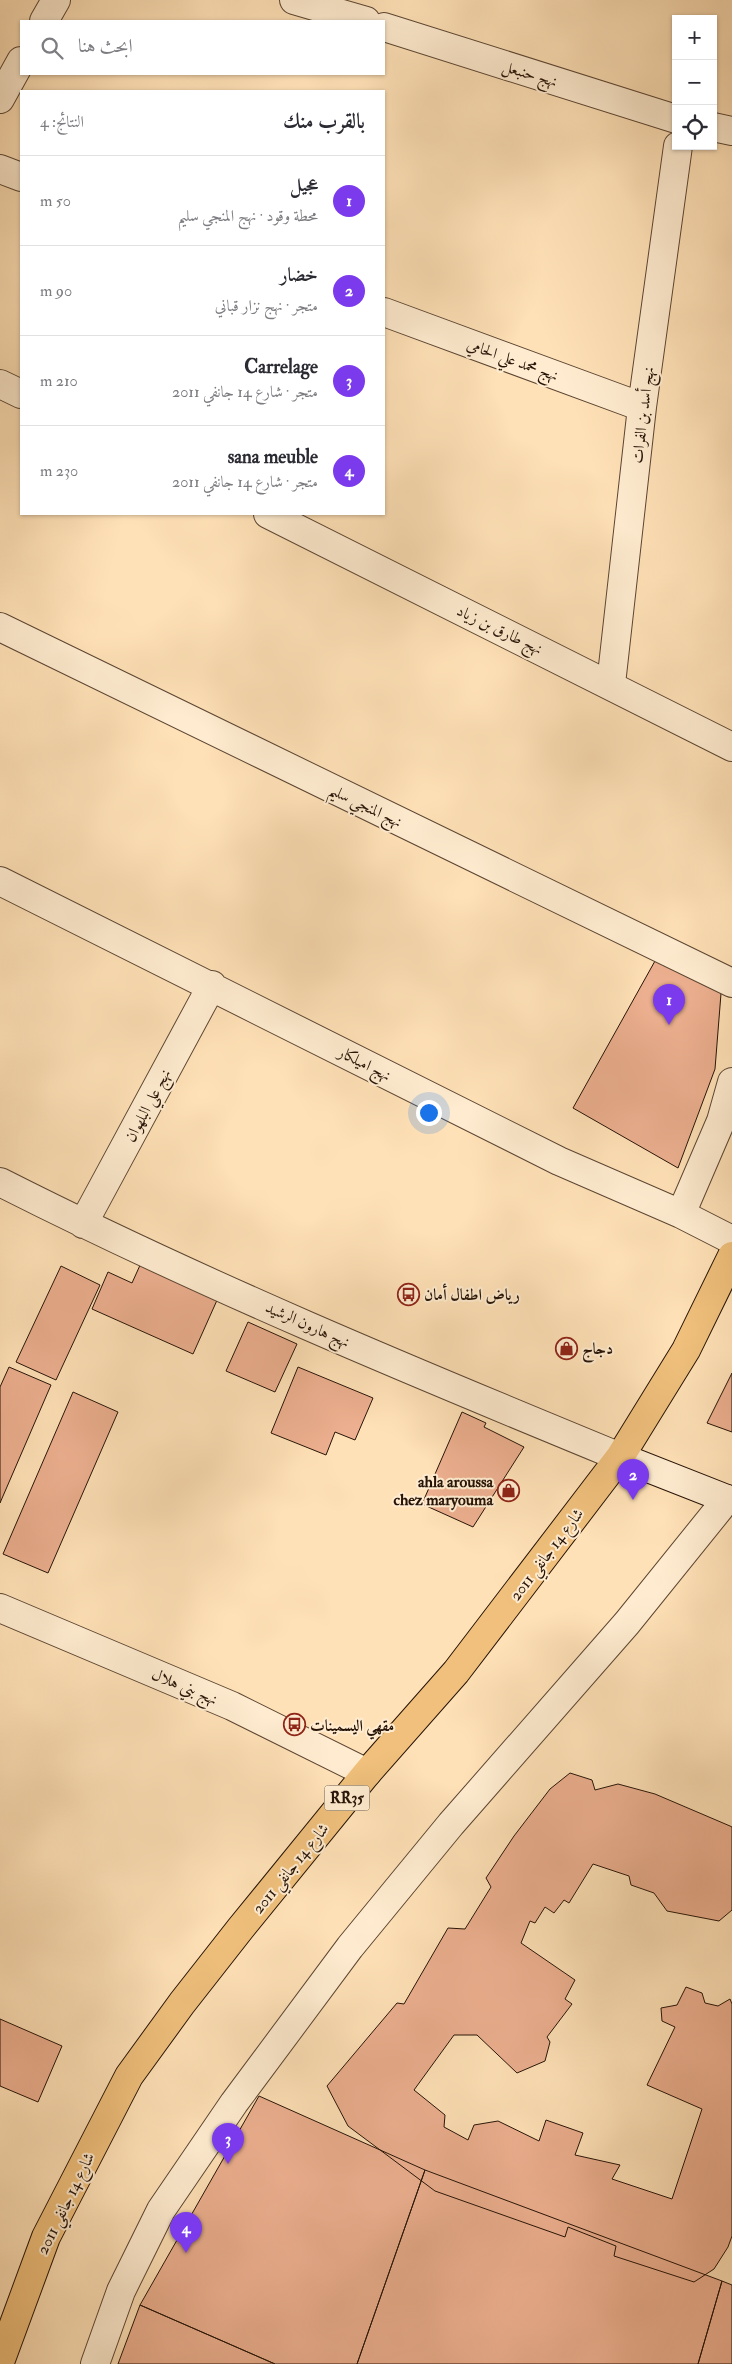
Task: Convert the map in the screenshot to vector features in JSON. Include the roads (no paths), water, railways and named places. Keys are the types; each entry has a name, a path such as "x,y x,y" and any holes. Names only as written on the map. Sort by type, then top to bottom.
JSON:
{"main road":[{"name":"شارع 14 جانفي 2011","path":"0,2362 46,2237 129,2076 182,2002 367,1773 456,1672 620,1457 686,1350 732,1256"}],"street":[{"path":"45,20 56,0"},
{"path":"294,0 363,20"},
{"name":"نهج حنبعل","path":"385,27 672,118"},
{"path":"0,99 20,63"},
{"path":"717,128 732,131"},
{"name":"نهج أسد بن الفرات","path":"611,684 642,407 677,150"},
{"path":"0,169 20,177"},
{"name":"نهج محمد علي الحامي","path":"385,312 642,407"},
{"path":"0,384 20,394"},
{"name":"نهج طارق بن زياد","path":"270,515 611,684 732,747"},
{"name":"نهج المنجي سليم","path":"0,627 732,983"},
{"name":"نهج اميلكار","path":"0,881 212,985 559,1161 681,1214 732,1240"},
{"name":"نهج علي البلهوان","path":"83,1224 212,985"},
{"path":"681,1214 721,1121 732,1082"},
{"name":"نهج هارون الرشيد","path":"0,1182 83,1224 474,1397 730,1500"},
{"path":"95,2364 121,2291 161,2210 240,2095 350,1948 451,1824 627,1623 730,1500"},
{"name":"نهج بني هلال","path":"0,1608 232,1706 367,1773"}],"place":[{"name":"عجيل","path":"669,1025"},
{"name":"رياض اطفال أمان","path":"408,1294"},
{"name":"دجاج","path":"566,1348"},
{"name":"ahla aroussa chez maryouma","path":"509,1490"},
{"name":"خضار","path":"633,1500"},
{"name":"مقهي اليسمينات","path":"294,1725"},
{"name":"Carrelage","path":"228,2164"},
{"name":"sana meuble","path":"186,2253"}]}
